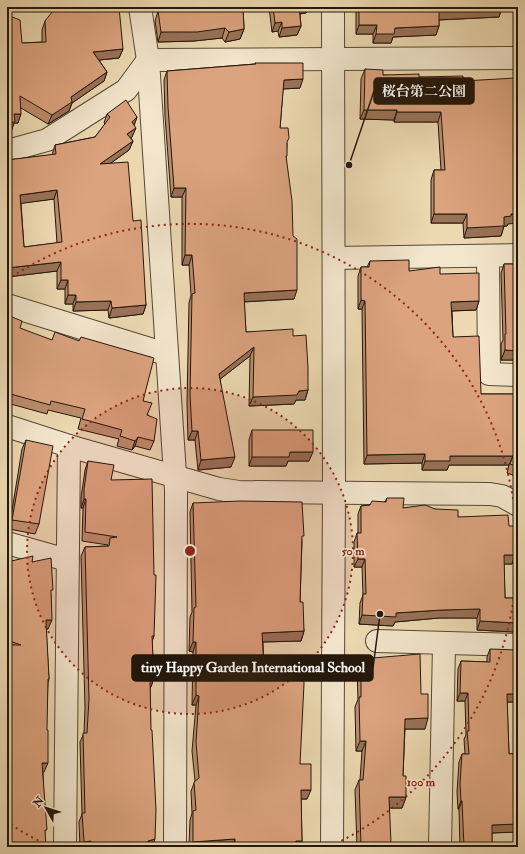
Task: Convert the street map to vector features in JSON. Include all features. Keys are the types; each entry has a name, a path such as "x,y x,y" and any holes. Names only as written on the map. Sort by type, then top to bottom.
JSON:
{"street":[{"path":"140,7 148,60 176,490 175,847"},
{"path":"332,847 334,492 333,7"},
{"path":"148,60 518,58"},
{"path":"7,151 47,140 126,90 148,60"},
{"path":"334,258 518,255"},
{"path":"488,256 489,374 518,375"},
{"path":"7,305 166,354"},
{"path":"7,426 69,446 206,486 239,492 490,494 502,496 518,505"},
{"path":"66,847 69,446"},
{"path":"7,543 67,560"},
{"path":"377,641 518,645"},
{"path":"440,847 444,644"}],"building":[{"path":"56,7 119,7 123,49 93,52 107,72 71,97 72,102 52,115 20,96 21,114 14,114 15,122 7,123 7,15 20,20 22,43 46,42 45,21"},
{"path":"164,7 243,7 244,29 229,32 225,28 197,32 161,32 158,11 164,9"},
{"path":"273,7 299,7 301,26 282,28 282,22 275,23"},
{"path":"359,7 502,8 439,11 439,26 395,28 394,34 376,34 377,25 359,25"},
{"path":"255,63 303,63 303,79 284,80 280,128 288,128 289,138 287,142 286,156 292,201 293,236 297,239 297,290 244,293 246,332 293,329 293,336 306,335 308,390 299,391 297,395 253,397 254,347 219,374 235,457 201,460 198,431 192,431 190,395 192,294 195,293 192,255 185,255 186,188 174,188 167,71 256,64"},
{"path":"365,69 383,70 383,75 419,74 419,77 463,76 463,81 516,78 516,82 518,82 518,214 511,214 511,216 504,217 504,226 467,228 467,214 434,214 434,170 445,170 441,112 364,110"},
{"path":"126,100 137,117 132,122 136,128 127,134 133,141 100,164 128,162 133,221 141,220 146,305 112,308 111,301 76,302 76,295 68,295 68,280 61,280 61,262 7,268 7,160 56,154 55,145 95,137 110,117 107,114","holes":["57,190 62,242 24,247 20,195"]},
{"path":"409,260 409,271 440,267 440,274 479,273 479,301 451,302 453,337 479,336 481,394 517,394 518,391 518,467 510,464 513,456 450,456 450,461 425,461 425,454 367,455 365,301 361,300 361,267 369,267 370,261"},
{"path":"504,264 518,264 518,351 505,350"},
{"path":"7,315 22,321 20,328 52,340 55,332 79,341 81,337 154,358 143,401 152,403 147,415 157,419 154,441 138,437 135,441 120,436 122,430 82,419 85,409 51,401 50,405 7,393"},
{"path":"252,430 313,430 313,452 290,452 289,457 252,457"},
{"path":"26,440 53,446 39,524 12,520"},
{"path":"88,461 114,465 111,480 152,479 154,575 156,575 154,636 152,636 154,677 150,677 151,730 156,810 155,839 148,841 148,847 91,847 91,841 84,842 82,813 85,813 83,733 87,733 89,699 85,547 109,546 110,538 117,537 85,532 86,499 84,499 84,489"},
{"path":"387,498 404,498 403,508 425,505 435,509 458,510 458,517 508,515 509,526 514,526 515,555 504,555 505,598 518,598 518,623 480,621 480,609 396,613 396,617 362,615 363,594 366,594 365,559 358,559 357,533 361,533 361,506 370,505 372,501 386,502"},
{"path":"240,501 302,502 304,536 302,536 300,602 303,602 304,631 262,633 264,668 303,664 304,684 300,764 311,764 311,790 301,790 302,841 296,841 294,847 280,847 280,844 235,845 235,839 193,842 193,811 196,810 194,782 199,778 196,742 199,696 196,695 196,642 193,642 194,608 196,607 193,503"},
{"path":"33,556 32,562 51,558 53,590 51,590 52,620 46,620 49,679 47,730 48,763 42,763 47,830 45,830 46,847 7,847 7,645 21,645 7,640 7,562"},
{"path":"490,649 518,650 518,694 507,694 509,754 518,753 518,824 492,825 492,847 464,847 460,784 462,754 469,754 467,731 469,731 468,693 460,693 461,661 490,662"},
{"path":"420,654 421,694 428,694 428,718 405,719 403,776 406,776 406,797 389,797 391,843 387,843 387,847 368,847 368,844 361,845 359,780 363,780 366,741 360,741 359,697 361,697 361,659"}],"place":[{"name":"桜台第二公園","path":"349,165"},
{"name":"tiny Happy Garden International School","path":"380,614"}]}
